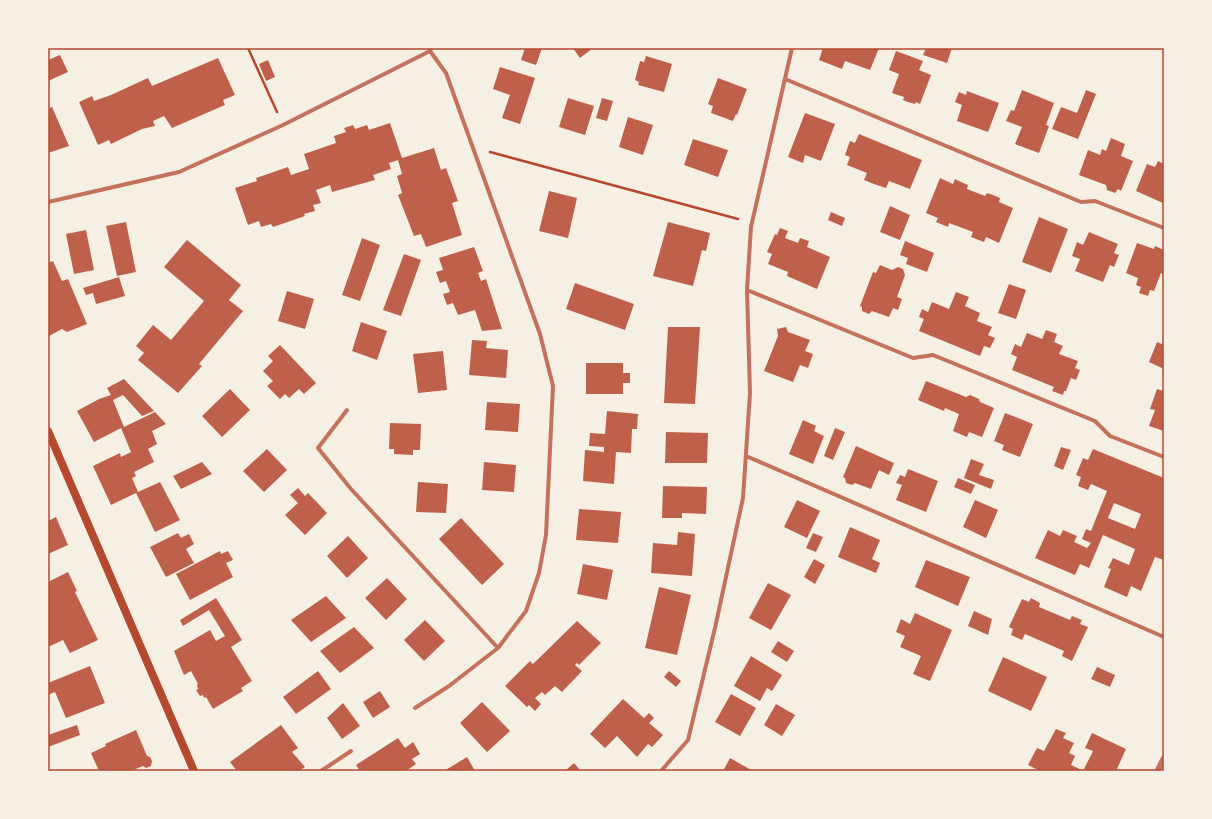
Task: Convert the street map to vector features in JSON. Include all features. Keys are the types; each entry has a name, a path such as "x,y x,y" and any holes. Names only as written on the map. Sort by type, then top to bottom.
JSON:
{"main road":[{"path":"48,431 194,771"}],"street":[{"path":"661,771 688,740 715,628 743,498 750,393 747,290 752,222 792,48"},
{"path":"48,202 179,172 283,125 430,50 446,73 540,334 553,386 546,535 539,573 526,611 498,648 449,686 415,708"},
{"path":"785,79 1081,202 1095,201 1164,228"},
{"path":"747,290 913,358 933,355 1095,421 1110,436 1164,457"},
{"path":"347,410 318,448 351,489 498,648"},
{"path":"746,456 1164,637"},
{"path":"322,771 351,751"},
{"path":"1158,771 1164,759"}],"path":[{"path":"248,48 283,125"},
{"path":"473,147 752,222"}],"building":[{"path":"525,48 542,48 536,65 521,60"},
{"path":"573,48 593,48 580,58"},
{"path":"823,48 879,48 870,70 845,61 842,69 819,60"},
{"path":"926,48 952,48 947,63 923,55"},
{"path":"896,51 923,61 919,70 931,75 920,104 916,102 915,104 908,102 903,100 904,97 892,93 899,74 889,70"},
{"path":"60,55 68,72 48,81 48,60"},
{"path":"646,56 672,64 664,92 638,85 639,82 635,80 640,61 644,62"},
{"path":"218,58 235,95 223,100 225,105 172,128 164,116 153,121 155,126 142,129 111,144 109,140 98,145 79,102 92,96 94,101 148,78 152,86"},
{"path":"268,60 275,77 266,81 259,64"},
{"path":"500,67 535,78 520,124 502,118 510,95 493,89"},
{"path":"718,78 747,89 737,115 736,114 733,121 711,113 713,106 708,104"},
{"path":"1022,90 1054,103 1046,125 1049,126 1039,153 1015,144 1022,127 1006,121 1011,110 1014,111"},
{"path":"1086,90 1096,94 1078,139 1052,129 1061,107 1077,113"},
{"path":"967,91 999,103 988,132 957,121 962,105 955,102 959,92 966,95"},
{"path":"568,98 594,106 585,135 559,127"},
{"path":"602,98 613,101 607,121 596,118"},
{"path":"52,107 69,146 48,153 48,108"},
{"path":"805,113 835,124 821,161 805,155 803,163 788,157"},
{"path":"628,117 653,125 643,155 619,147"},
{"path":"390,123 402,158 434,148 441,170 446,168 458,201 452,203 462,235 426,247 421,234 414,236 398,195 402,193 397,176 402,174 398,160 389,163 391,169 373,175 375,180 332,192 330,185 316,190 321,203 313,205 315,211 304,214 305,216 273,227 271,224 261,227 259,221 248,225 235,188 257,181 256,178 288,167 291,175 309,169 304,154 336,143 334,136 346,132 344,128 353,125 355,129 367,125 369,130"},
{"path":"859,134 922,160 910,189 889,181 886,188 874,184 864,180 867,173 847,165 850,157 845,155 850,141 855,143"},
{"path":"1111,138 1125,144 1121,156 1133,161 1121,191 1118,189 1115,193 1107,190 1106,185 1079,175 1088,150 1100,155 1102,149 1106,151"},
{"path":"693,139 728,150 718,177 684,165"},
{"path":"1158,161 1164,164 1163,203 1136,191 1147,164 1155,167"},
{"path":"940,178 953,184 955,179 968,185 967,189 985,196 987,193 993,195 1000,198 999,202 1013,208 999,243 986,237 984,242 971,237 973,232 949,223 948,227 936,222 938,218 926,213"},
{"path":"549,191 577,198 568,238 539,231"},
{"path":"890,206 910,215 900,240 880,232"},
{"path":"831,212 845,218 842,226 828,220"},
{"path":"1039,217 1068,229 1051,273 1022,262"},
{"path":"126,222 136,272 117,276 106,226"},
{"path":"668,222 710,233 706,251 702,250 693,286 653,276"},
{"path":"780,228 788,231 785,238 798,243 800,238 809,241 807,247 830,257 817,289 787,276 788,272 768,264 772,254 767,252 775,234 777,235"},
{"path":"86,230 94,270 74,274 66,234"},
{"path":"1089,232 1118,244 1114,253 1119,255 1114,267 1110,265 1103,282 1075,271 1080,259 1072,256 1077,242 1083,245"},
{"path":"362,238 380,245 360,301 342,295"},
{"path":"187,240 241,285 229,300 243,311 199,364 202,366 178,393 138,360 144,353 136,346 153,325 171,340 204,301 164,267"},
{"path":"905,241 934,253 927,272 906,264 908,258 900,255"},
{"path":"1137,243 1154,249 1155,246 1164,250 1164,274 1161,273 1154,291 1150,290 1148,296 1139,293 1141,287 1136,285 1138,278 1126,273"},
{"path":"474,247 483,271 478,273 481,281 486,279 502,329 482,331 475,310 458,315 453,303 447,305 443,294 450,292 446,281 440,283 436,272 443,270 439,258"},
{"path":"404,254 421,260 401,316 383,310"},
{"path":"53,261 62,281 68,279 87,324 67,332 62,329 49,336 48,263"},
{"path":"880,265 892,270 898,267 903,269 905,275 897,297 902,299 898,310 893,308 889,317 872,311 869,314 862,311 862,307 860,306 873,272 876,273"},
{"path":"119,277 125,296 96,304 93,293 86,295 83,288"},
{"path":"575,283 634,304 625,330 566,309"},
{"path":"1009,284 1026,290 1016,319 998,313"},
{"path":"287,291 314,299 305,329 278,321"},
{"path":"956,292 969,297 965,306 980,313 977,321 992,327 988,335 995,338 990,348 984,346 980,356 919,331 924,319 919,317 922,309 928,312 932,302 949,309"},
{"path":"361,322 387,331 377,360 352,351"},
{"path":"668,327 700,327 695,404 664,403"},
{"path":"786,327 788,332 810,340 805,351 813,354 808,368 800,365 793,382 764,371 778,336 777,329"},
{"path":"1046,330 1057,334 1054,342 1063,346 1059,354 1078,361 1075,368 1080,370 1076,380 1071,378 1063,395 1052,391 1054,387 1012,370 1017,357 1011,354 1015,344 1021,347 1027,333 1042,339"},
{"path":"472,340 487,341 486,348 508,350 506,378 469,375"},
{"path":"1157,342 1164,345 1164,369 1149,362"},
{"path":"280,345 316,383 304,394 299,389 289,398 285,394 280,399 267,386 273,381 263,371 273,361 268,356"},
{"path":"443,351 447,390 418,393 413,354"},
{"path":"586,363 623,363 623,373 630,373 630,383 623,383 623,394 586,394"},
{"path":"124,379 154,411 142,416 123,395 113,400 124,427 155,412 166,424 152,431 157,444 148,449 154,462 134,472 136,476 132,478 138,492 160,482 180,520 155,532 136,493 111,505 93,466 120,453 121,457 131,452 121,428 94,442 77,411 99,399 111,395 107,388"},
{"path":"926,381 966,397 970,395 979,399 980,402 994,408 982,437 969,432 967,437 953,431 959,414 945,408 944,411 918,400"},
{"path":"230,389 250,410 222,437 202,416"},
{"path":"1157,389 1164,391 1164,431 1149,426 1155,410 1150,409"},
{"path":"487,402 520,404 518,432 485,430"},
{"path":"607,411 638,414 637,429 632,429 631,453 616,452 614,484 583,481 585,450 604,452 604,447 589,446 590,433 605,434"},
{"path":"1005,413 1033,424 1020,457 1002,450 1004,445 994,441"},
{"path":"803,420 816,426 814,431 824,436 813,464 789,454"},
{"path":"390,423 421,424 420,450 413,450 413,455 394,454 394,449 389,449"},
{"path":"835,428 845,432 833,460 824,456"},
{"path":"666,432 708,433 707,463 665,463"},
{"path":"856,446 894,463 889,475 879,470 871,489 855,483 852,485 846,483 845,478 843,477"},
{"path":"1061,447 1071,450 1063,470 1054,466"},
{"path":"267,449 287,470 264,492 243,471"},
{"path":"1093,449 1164,478 1164,560 1155,557 1141,591 1131,586 1127,597 1104,587 1111,569 1108,568 1113,558 1129,565 1135,549 1103,535 1089,568 1080,564 1075,575 1035,558 1048,530 1060,536 1063,530 1077,536 1074,542 1087,548 1091,543 1082,539 1086,529 1091,531 1107,491 1091,484 1088,490 1078,486 1081,477 1076,475 1083,458 1088,460","holes":["1114,503 1141,514 1135,529 1108,518"]},
{"path":"971,459 984,464 979,475 994,480 991,489 964,478"},
{"path":"202,462 212,474 181,489 173,476"},
{"path":"484,462 516,465 514,492 482,490"},
{"path":"908,469 938,481 926,512 896,500 902,485 896,483 900,475 905,477"},
{"path":"958,478 975,485 971,494 954,487"},
{"path":"418,482 448,484 446,513 416,512"},
{"path":"663,486 707,487 706,514 682,513 682,518 662,518"},
{"path":"298,488 305,496 308,493 327,513 305,535 285,515 298,503 290,495"},
{"path":"797,500 820,511 807,538 784,527"},
{"path":"975,500 998,510 986,538 963,527"},
{"path":"579,509 621,512 618,543 576,540"},
{"path":"56,517 68,545 48,554 48,521"},
{"path":"461,518 504,564 482,585 439,539"},
{"path":"850,527 880,540 872,559 880,563 876,573 838,557"},
{"path":"678,532 695,534 692,576 651,573 653,543 677,545"},
{"path":"178,533 181,538 189,534 194,544 186,549 194,563 166,577 150,547"},
{"path":"813,533 823,537 816,552 806,548"},
{"path":"348,536 368,558 347,578 327,556"},
{"path":"220,551 221,554 228,551 233,560 226,563 233,577 190,600 176,574"},
{"path":"814,559 825,565 815,584 804,577"},
{"path":"926,560 970,577 958,606 915,587"},
{"path":"583,564 613,570 607,600 577,594"},
{"path":"68,572 77,591 75,592 98,640 70,653 63,640 48,647 48,582"},
{"path":"387,578 407,599 386,620 365,598"},
{"path":"768,583 791,595 771,630 749,618"},
{"path":"659,587 691,595 677,655 645,648"},
{"path":"326,596 346,618 311,642 291,620"},
{"path":"216,598 242,640 231,647 252,681 241,688 243,691 213,709 206,697 204,698 203,695 200,696 196,690 198,689 198,684 191,671 184,675 174,651 210,630 216,641 225,636 209,610 183,626 180,620"},
{"path":"1031,598 1040,603 1039,607 1070,620 1072,616 1082,620 1080,624 1088,627 1072,661 1062,656 1064,651 1025,634 1022,640 1011,635 1013,629 1009,627 1022,599 1029,602"},
{"path":"974,611 992,619 988,635 968,626"},
{"path":"915,613 952,630 930,681 913,674 921,656 900,647 905,636 896,632 901,619 910,624"},
{"path":"425,620 445,641 424,661 404,640"},
{"path":"577,621 601,643 579,665 577,663 575,665 582,671 562,692 555,686 545,695 542,692 535,698 541,704 535,711 529,705 527,707 505,686 530,661 533,664"},
{"path":"354,627 374,648 340,673 320,651"},
{"path":"778,641 794,651 787,662 771,652"},
{"path":"751,656 782,675 772,691 767,688 760,701 734,686"},
{"path":"1003,657 1047,677 1031,711 988,691"},
{"path":"90,666 105,703 66,718 55,692 48,695 48,683"},
{"path":"1097,667 1115,675 1110,687 1091,679"},
{"path":"318,671 331,689 296,714 283,697"},
{"path":"669,671 681,681 676,687 664,677"},
{"path":"380,691 390,707 373,718 363,702"},
{"path":"731,694 756,708 740,736 715,722"},
{"path":"623,699 644,718 649,713 654,718 649,723 663,735 652,747 648,744 637,757 617,736 605,748 590,734"},
{"path":"482,702 510,731 487,752 460,723"},
{"path":"343,703 360,726 342,739 327,718"},
{"path":"776,704 795,715 782,736 764,725"},
{"path":"77,725 80,735 48,747 48,735"},
{"path":"281,725 298,748 292,752 305,767 299,771 293,771 292,769 289,771 237,771 230,762"},
{"path":"1056,729 1066,733 1063,738 1074,743 1069,753 1075,756 1071,765 1084,771 1040,771 1028,765 1037,748 1044,751"},
{"path":"136,730 147,756 150,757 152,761 151,766 146,768 143,766 131,771 99,771 91,753 106,746 105,744"},
{"path":"1092,733 1126,749 1116,771 1088,771 1084,769 1093,751 1085,748"},
{"path":"398,738 405,748 413,742 420,754 412,759 416,764 406,771 360,771 356,765"},
{"path":"467,757 475,771 444,771"},
{"path":"730,758 753,771 723,771"},
{"path":"574,763 581,771 565,771"}]}
